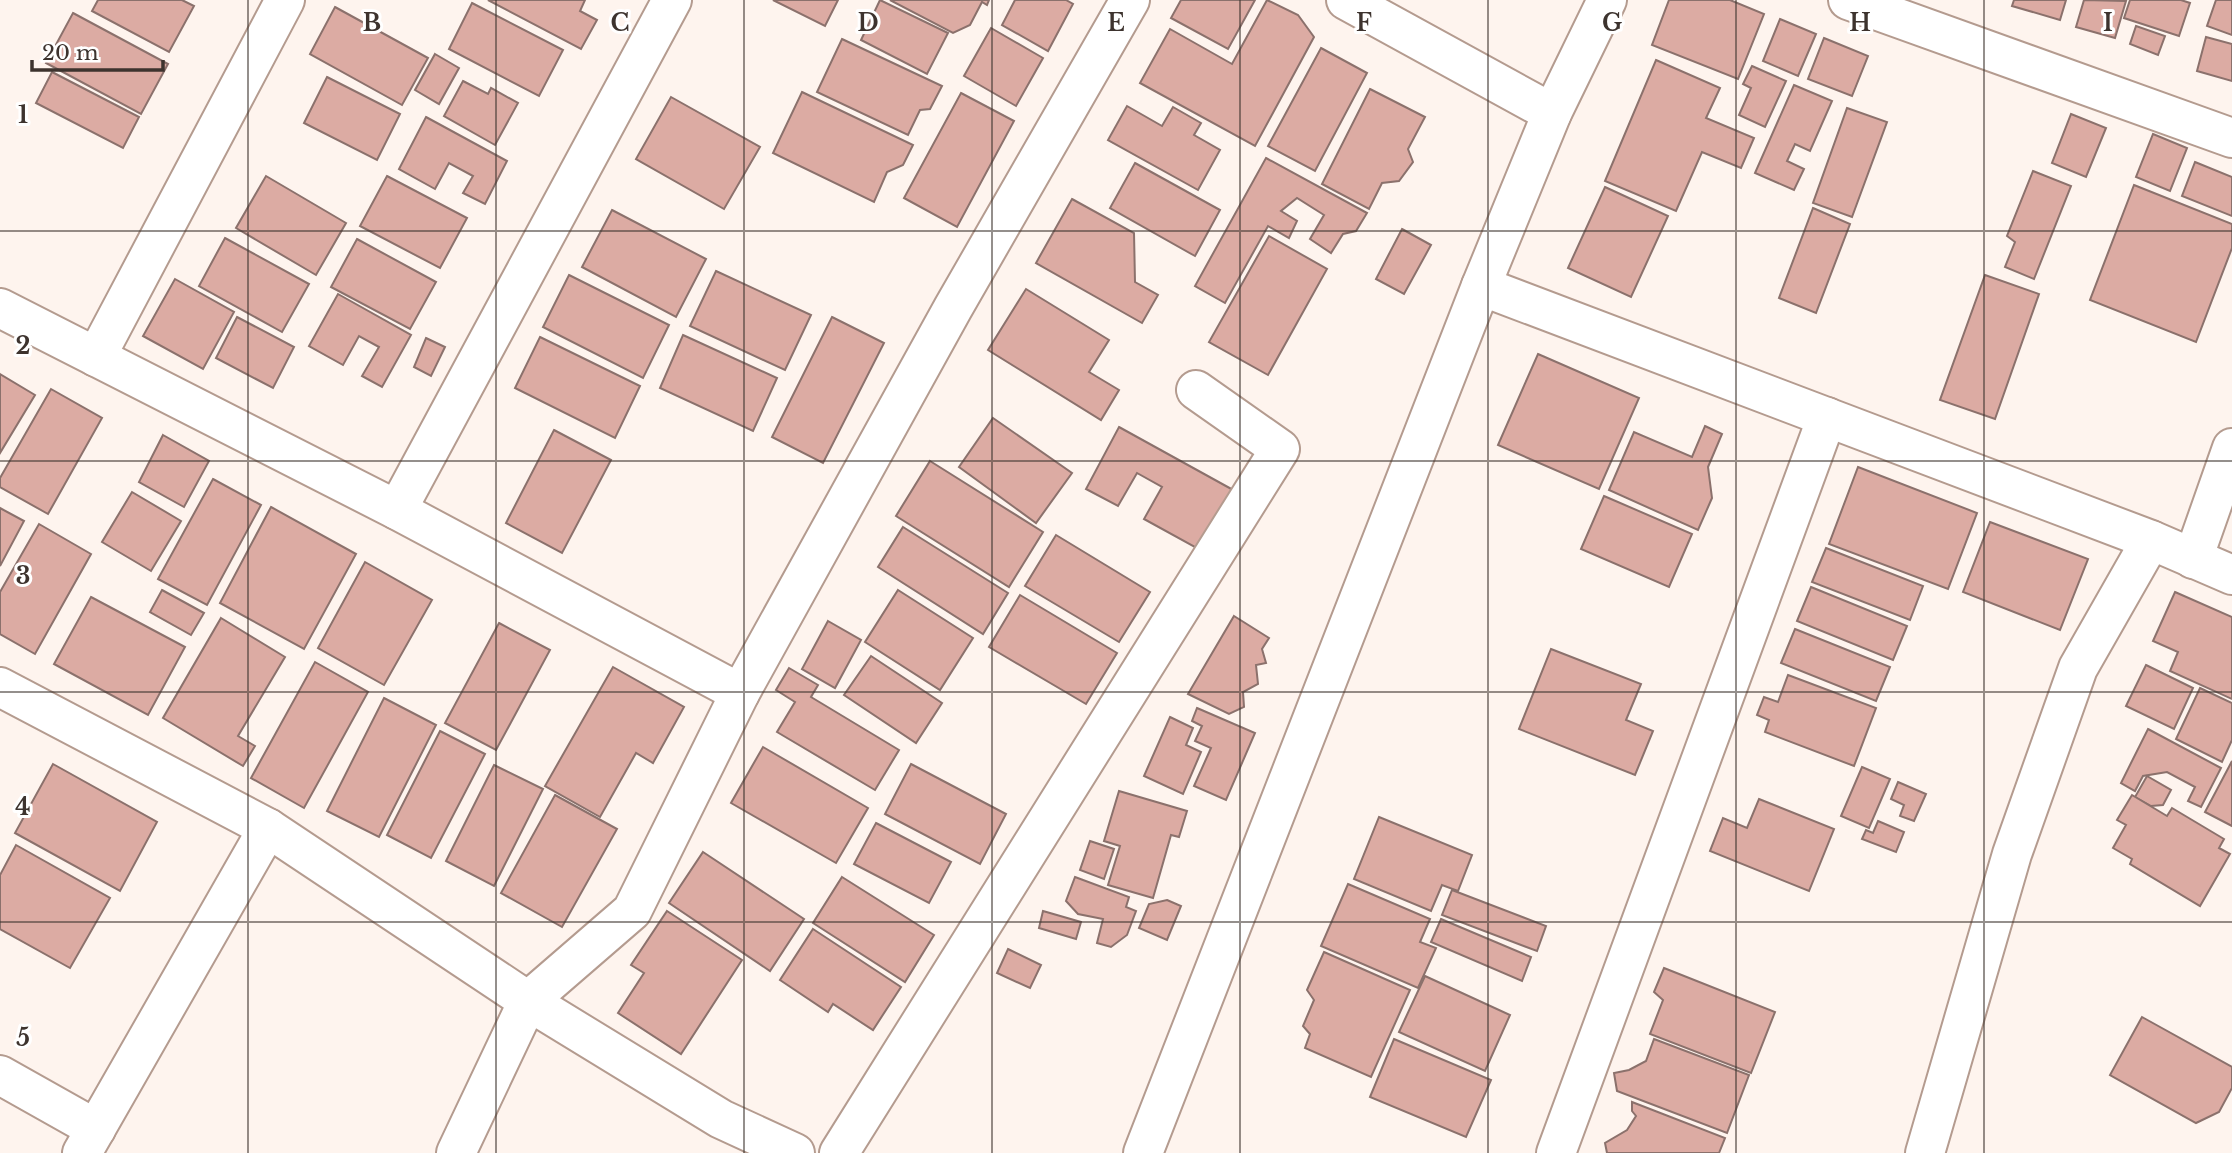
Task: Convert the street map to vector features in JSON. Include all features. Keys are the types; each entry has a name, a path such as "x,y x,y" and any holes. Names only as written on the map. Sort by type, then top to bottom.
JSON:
{"street":[{"path":"96,357 285,0"},
{"path":"397,510 672,0"},
{"path":"456,1153 528,1001 632,911 740,693 953,308 1130,0"},
{"path":"1346,0 1552,113"},
{"path":"1143,1153 1481,286 1552,113 1607,0"},
{"path":"1848,0 2232,138"},
{"path":"1481,286 2151,540 2232,575"},
{"path":"0,308 397,510 740,693"},
{"path":"839,1153 1280,449 1196,390"},
{"path":"1556,1153 1827,417"},
{"path":"2193,559 2232,448"},
{"path":"1925,1153 2012,854 2078,668 2151,540"},
{"path":"0,687 268,828 528,1001 721,1119 796,1153"},
{"path":"0,1076 89,1141 268,828"}],"building":[{"path":"98,0 182,0 194,6 169,52 92,11"},
{"path":"488,0 585,0 580,11 597,20 581,49"},
{"path":"773,0 838,0 825,26"},
{"path":"880,0 948,33 927,74 861,40"},
{"path":"890,0 989,0 987,5 982,2 970,25 953,33"},
{"path":"1015,0 1066,0 1073,4 1048,51 1002,25"},
{"path":"1181,0 1255,0 1228,49 1171,18"},
{"path":"1267,0 1298,15 1314,37 1255,146 1140,83 1170,29 1232,64"},
{"path":"1669,0 1730,0 1764,14 1738,79 1652,45"},
{"path":"2014,0 2066,0 2060,20 2012,6"},
{"path":"2084,0 2126,1 2115,38 2076,27"},
{"path":"2130,0 2181,0 2190,3 2179,36 2124,18"},
{"path":"2216,0 2232,0 2232,35 2207,26"},
{"path":"472,3 563,50 539,96 449,49"},
{"path":"335,7 428,58 402,105 310,54"},
{"path":"73,13 168,64 141,114 46,63"},
{"path":"1780,19 1816,34 1798,76 1763,61"},
{"path":"2136,26 2165,36 2158,55 2130,44"},
{"path":"991,28 1043,58 1016,106 964,76"},
{"path":"2206,37 2232,44 2232,81 2197,71"},
{"path":"1824,38 1868,56 1852,96 1808,79"},
{"path":"842,39 942,86 930,109 920,110 908,135 817,92"},
{"path":"1321,48 1367,73 1315,171 1268,146"},
{"path":"435,54 459,68 439,104 415,90"},
{"path":"1656,60 1720,88 1706,118 1754,138 1741,168 1702,152 1676,211 1605,181"},
{"path":"1752,66 1786,81 1765,127 1739,115 1751,88 1743,84"},
{"path":"52,72 139,117 123,148 36,103"},
{"path":"327,77 400,114 377,160 304,123"},
{"path":"463,81 488,94 491,88 518,103 495,145 444,116"},
{"path":"1794,85 1832,101 1810,151 1795,144 1787,161 1804,169 1794,190 1755,173"},
{"path":"1370,89 1425,117 1408,149 1413,162 1399,181 1382,183 1369,209 1322,184"},
{"path":"802,92 913,145 903,165 887,172 874,202 773,153"},
{"path":"961,93 1014,121 957,227 904,198"},
{"path":"671,97 760,147 724,209 636,159"},
{"path":"1127,106 1162,126 1173,107 1201,123 1194,135 1220,150 1198,190 1108,140"},
{"path":"1847,108 1887,122 1852,217 1813,203"},
{"path":"2071,114 2106,128 2086,177 2052,163"},
{"path":"426,117 507,161 485,204 463,193 473,176 449,163 435,189 399,169"},
{"path":"2153,134 2187,148 2170,191 2136,177"},
{"path":"1266,158 1367,213 1356,231 1343,234 1331,253 1310,239 1324,215 1297,198 1281,211 1297,221 1289,238 1268,226 1225,303 1195,286"},
{"path":"2195,162 2232,177 2232,216 2182,196"},
{"path":"1135,163 1220,210 1195,256 1110,208"},
{"path":"2033,171 2071,186 2034,279 2005,267 2015,242 2007,236"},
{"path":"266,176 346,223 316,275 236,228"},
{"path":"387,176 467,218 440,268 360,226"},
{"path":"2134,185 2232,224 2232,248 2196,342 2090,300"},
{"path":"1605,187 1668,216 1631,297 1568,268"},
{"path":"1072,199 1134,233 1135,282 1158,295 1142,323 1036,263"},
{"path":"1813,208 1850,224 1816,313 1779,298"},
{"path":"612,210 706,259 676,317 582,267"},
{"path":"1402,229 1431,245 1404,294 1376,279"},
{"path":"1269,236 1327,269 1268,375 1209,342"},
{"path":"225,238 309,284 282,332 199,286"},
{"path":"357,239 436,282 410,329 331,287"},
{"path":"716,271 811,315 785,370 690,326"},
{"path":"569,275 669,325 643,378 543,327"},
{"path":"1985,275 2039,294 1995,419 1940,400"},
{"path":"175,279 234,312 203,369 143,336"},
{"path":"1026,289 1109,340 1089,372 1119,390 1101,420 988,350"},
{"path":"338,294 411,335 382,387 362,376 379,347 359,336 343,365 309,346"},
{"path":"237,317 294,347 273,388 216,358"},
{"path":"832,317 884,343 823,463 772,437"},
{"path":"683,335 777,378 753,431 660,388"},
{"path":"540,337 640,386 615,438 515,388"},
{"path":"426,338 445,347 431,376 414,367"},
{"path":"1538,354 1639,398 1599,489 1498,445"},
{"path":"0,374 35,395 0,453"},
{"path":"51,389 102,418 48,514 0,487 0,478"},
{"path":"993,418 1072,473 1036,523 959,467"},
{"path":"1705,426 1722,434 1708,467 1712,498 1698,530 1609,490 1634,432 1692,457"},
{"path":"1119,427 1235,491 1202,551 1144,519 1162,487 1137,473 1118,506 1086,489"},
{"path":"554,430 611,460 562,553 506,523"},
{"path":"163,435 209,461 184,507 139,482"},
{"path":"930,461 1043,532 1009,587 896,516"},
{"path":"1858,467 1977,513 1948,589 1829,544"},
{"path":"213,479 261,505 207,605 158,579"},
{"path":"132,492 181,521 151,571 102,542"},
{"path":"1604,496 1692,534 1669,587 1581,549"},
{"path":"271,507 356,554 304,649 220,603"},
{"path":"0,508 24,521 0,566"},
{"path":"1990,522 2088,559 2060,630 1963,592"},
{"path":"39,524 91,554 35,654 0,634 0,592"},
{"path":"903,527 1008,593 983,634 878,567"},
{"path":"1056,535 1150,592 1119,642 1025,586"},
{"path":"1826,548 1923,586 1910,620 1812,582"},
{"path":"365,562 432,600 384,685 318,648"},
{"path":"1811,587 1907,626 1893,660 1797,621"},
{"path":"162,590 204,613 191,635 150,612"},
{"path":"898,590 973,638 940,690 865,642"},
{"path":"2175,592 2232,617 2232,699 2170,671 2178,652 2153,641"},
{"path":"1020,595 1117,653 1086,704 989,647"},
{"path":"91,597 185,647 148,715 54,664"},
{"path":"1234,616 1269,638 1262,649 1266,663 1256,665 1258,684 1243,692 1244,707 1229,714 1188,694"},
{"path":"221,618 285,657 238,736 255,746 243,766 163,718"},
{"path":"828,621 861,640 835,688 802,669"},
{"path":"499,623 550,650 496,750 445,723"},
{"path":"1795,629 1890,667 1876,701 1781,663"},
{"path":"1551,649 1641,684 1626,720 1653,731 1635,775 1519,729"},
{"path":"871,656 942,703 916,743 844,695"},
{"path":"315,662 368,692 304,808 251,778"},
{"path":"2146,665 2193,688 2174,729 2126,706"},
{"path":"613,667 684,707 653,763 636,753 600,817 545,786"},
{"path":"789,668 818,685 811,697 899,750 875,790 777,732 795,702 776,690"},
{"path":"1788,675 1876,708 1854,766 1765,732 1769,720 1757,715 1764,697 1778,702"},
{"path":"2200,688 2232,703 2232,740 2222,762 2176,739"},
{"path":"384,698 436,725 379,837 327,811"},
{"path":"1197,708 1255,733 1226,800 1194,786 1211,748 1195,741 1202,726 1192,721"},
{"path":"1170,717 1193,728 1186,745 1201,752 1183,794 1144,776"},
{"path":"2148,729 2221,768 2201,807 2188,801 2195,787 2167,772 2143,776 2135,791 2121,783"},
{"path":"440,731 485,754 431,858 387,835"},
{"path":"763,747 868,808 836,863 731,803"},
{"path":"2232,761 2232,826 2205,812"},
{"path":"53,764 157,822 120,891 15,833"},
{"path":"911,764 1006,814 980,864 885,814"},
{"path":"494,765 543,789 494,886 446,861"},
{"path":"1862,767 1890,779 1869,828 1841,816"},
{"path":"2147,776 2171,790 2163,805 2151,806 2135,797"},
{"path":"1898,782 1926,794 1914,821 1900,816 1904,805 1891,799"},
{"path":"1119,791 1187,811 1179,837 1171,835 1153,898 1108,885 1120,846 1104,841"},
{"path":"555,795 617,829 562,927 501,893"},
{"path":"2132,795 2167,816 2172,808 2224,839 2219,848 2230,854 2200,906 2130,864 2132,859 2113,848 2126,825 2117,820"},
{"path":"1759,799 1834,829 1809,891 1710,851 1723,818 1747,828"},
{"path":"1379,817 1472,855 1458,891 1442,885 1431,911 1354,879"},
{"path":"1878,821 1904,832 1896,852 1862,839 1866,830 1873,833"},
{"path":"876,823 951,862 929,903 854,864"},
{"path":"1090,841 1114,849 1104,879 1080,870"},
{"path":"16,845 110,898 70,968 0,929 0,875"},
{"path":"703,852 804,919 770,971 669,903"},
{"path":"842,877 934,935 905,982 813,923"},
{"path":"1075,877 1129,897 1126,907 1136,911 1127,935 1111,947 1097,943 1103,919 1078,914 1066,901"},
{"path":"1348,884 1430,919 1420,942 1436,948 1418,988 1321,946"},
{"path":"1452,890 1546,926 1537,951 1442,915"},
{"path":"1167,900 1181,906 1167,940 1139,928 1149,904"},
{"path":"667,911 742,960 681,1054 618,1013 644,973 631,965"},
{"path":"1043,911 1081,922 1076,939 1039,928"},
{"path":"1441,919 1531,957 1522,981 1431,942"},
{"path":"813,929 901,987 873,1030 833,1004 828,1012 780,980"},
{"path":"1008,949 1041,965 1030,988 997,973"},
{"path":"1324,952 1410,990 1371,1077 1305,1048 1310,1034 1303,1026 1314,1000 1307,990"},
{"path":"1664,968 1775,1012 1751,1073 1650,1034 1663,1000 1654,992"},
{"path":"1425,976 1510,1015 1485,1071 1399,1032"},
{"path":"2142,1017 2232,1067 2232,1088 2219,1112 2196,1123 2110,1075"},
{"path":"1394,1039 1491,1080 1466,1137 1370,1097"},
{"path":"1654,1039 1749,1075 1727,1133 1617,1091 1614,1073 1629,1070 1646,1061"},
{"path":"1632,1102 1725,1138 1719,1153 1607,1153 1605,1143 1627,1130 1636,1116 1632,1111"}]}
